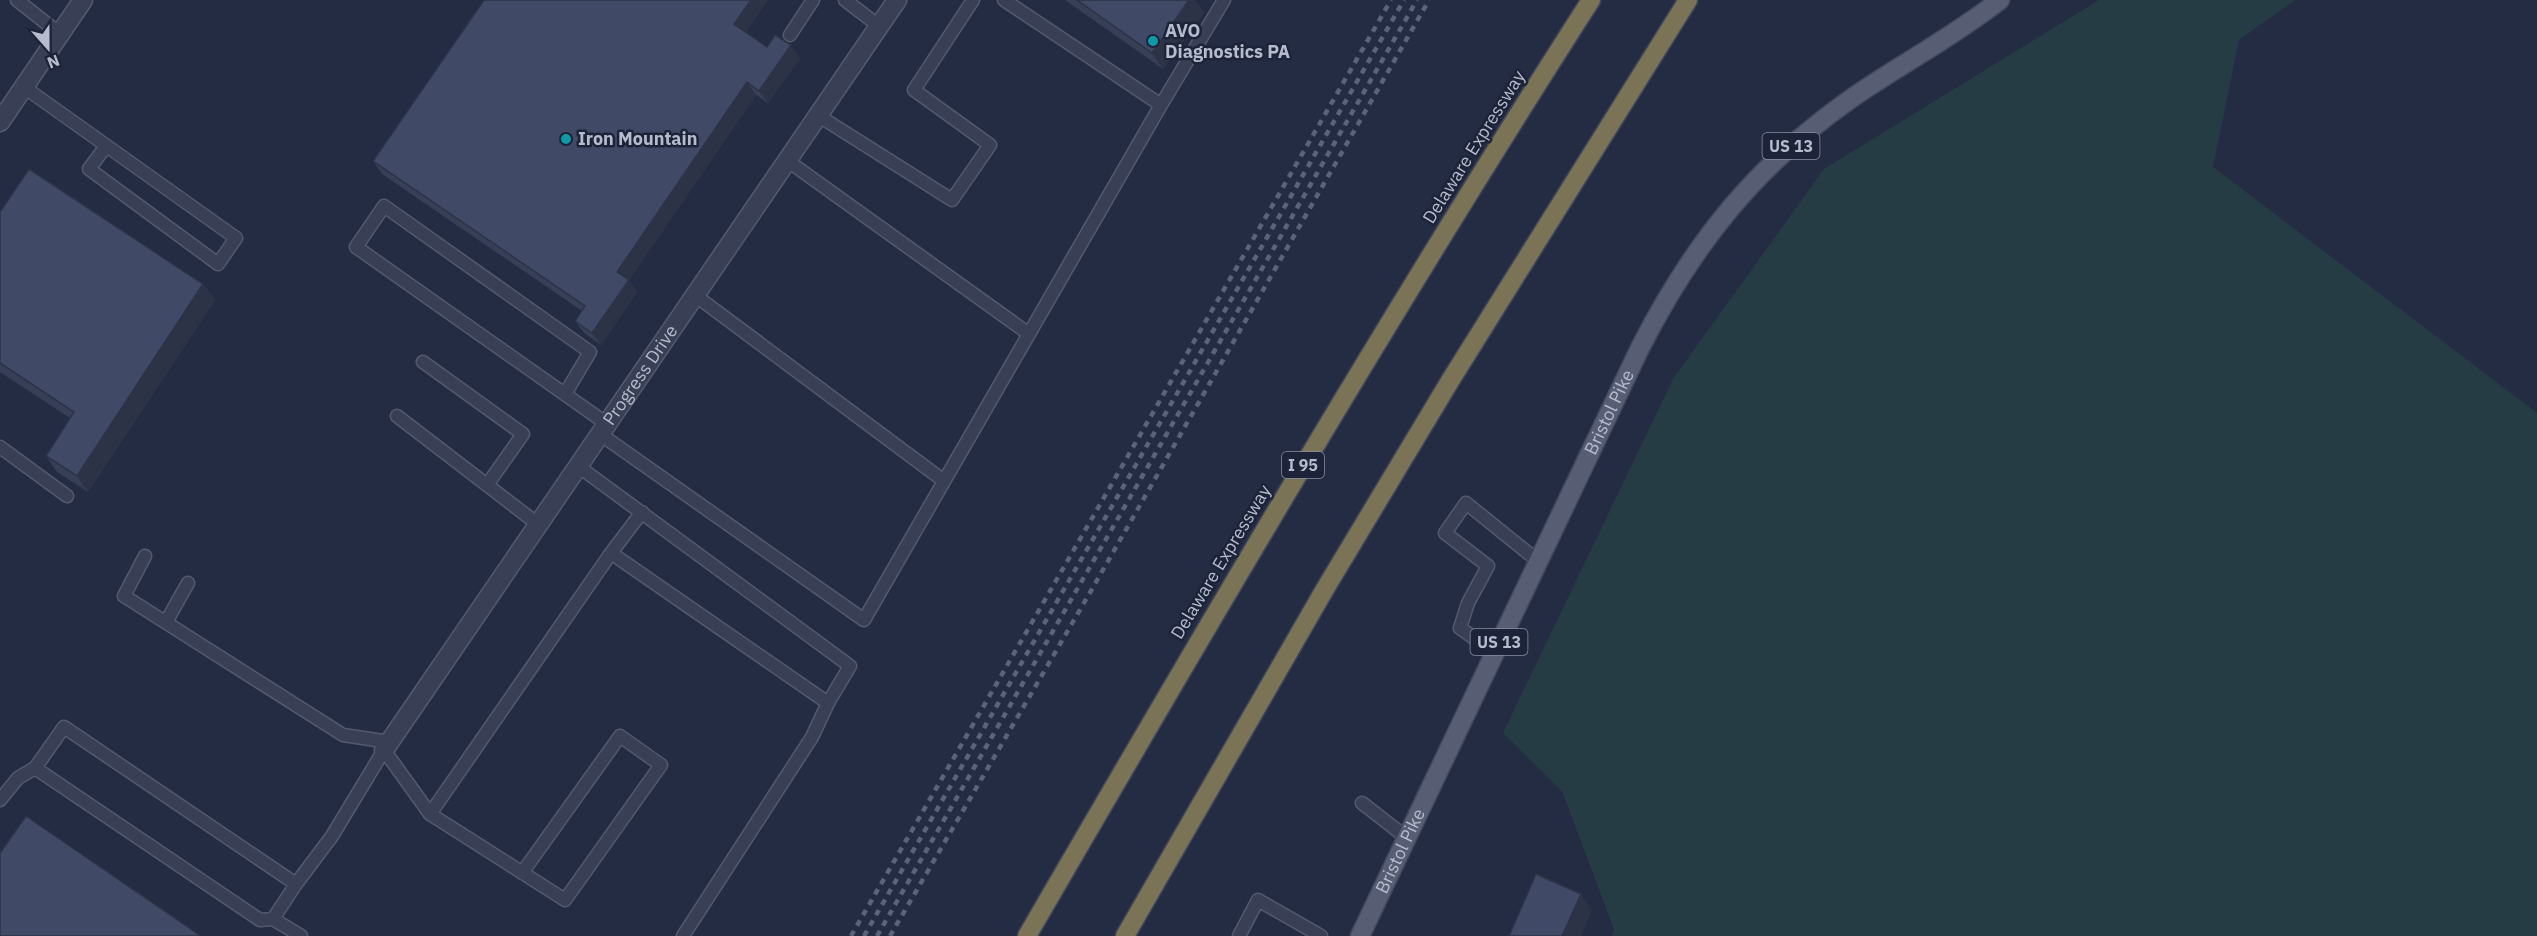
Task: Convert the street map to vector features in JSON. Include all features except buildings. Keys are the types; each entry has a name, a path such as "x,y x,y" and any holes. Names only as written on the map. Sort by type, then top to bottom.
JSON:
{"highway":[{"name":"Delaware Expressway","path":"1027,936 1263,530 1518,114 1591,0"},
{"path":"1125,936 1325,589 1444,391 1688,0"}],"main road":[{"name":"Bristol Pike","path":"1360,936 1538,561 1666,299 1687,264 1726,213 1764,171 1806,132 1854,97 1931,49 2000,0"}],"street":[{"path":"0,122 83,0"},
{"name":"Progress Drive","path":"387,746 897,0"}],"lane":[{"path":"17,0 60,34"},
{"path":"790,36 813,0"},
{"path":"845,0 879,27"},
{"path":"819,116 952,200 990,145 914,90 973,0"},
{"path":"1004,0 1161,105"},
{"path":"565,394 590,352 384,206 356,247 565,394 604,429 864,620 1224,0"},
{"path":"24,87 236,238 218,264 88,169 106,146"},
{"path":"788,161 1029,334"},
{"path":"696,296 944,481"},
{"path":"423,362 522,434 487,485"},
{"path":"397,416 539,525"},
{"path":"0,447 67,496"},
{"path":"578,466 850,666 828,703 812,737 683,936"},
{"path":"1494,652 1460,628 1468,603 1488,566 1445,533 1466,503 1538,561"},
{"path":"430,814 611,553 642,513"},
{"path":"611,553 828,703"},
{"path":"145,556 124,596 343,735 387,746 430,814 522,873 565,900 661,765 620,736 522,873"},
{"path":"166,622 188,583"},
{"path":"0,800 18,778 36,768 64,727 296,884"},
{"path":"273,919 332,836 387,746"},
{"path":"36,768 260,920 273,919 301,936"},
{"path":"1362,803 1407,838"},
{"path":"1239,936 1258,900 1321,936"}],"shaded area":[{"path":"2099,0 2295,0 2239,40 2213,167 2537,413 2537,936 1612,936 1614,929 1562,791 1503,733 1673,379 1824,169"}],"railway":[{"path":"851,936 1391,0"},
{"path":"864,936 1404,0"},
{"path":"877,936 1417,0"},
{"path":"890,936 1088,596 1429,0"}],"place":[{"name":"AVO Diagnostics PA","path":"1153,41"},
{"name":"Iron Mountain","path":"566,139"}]}
